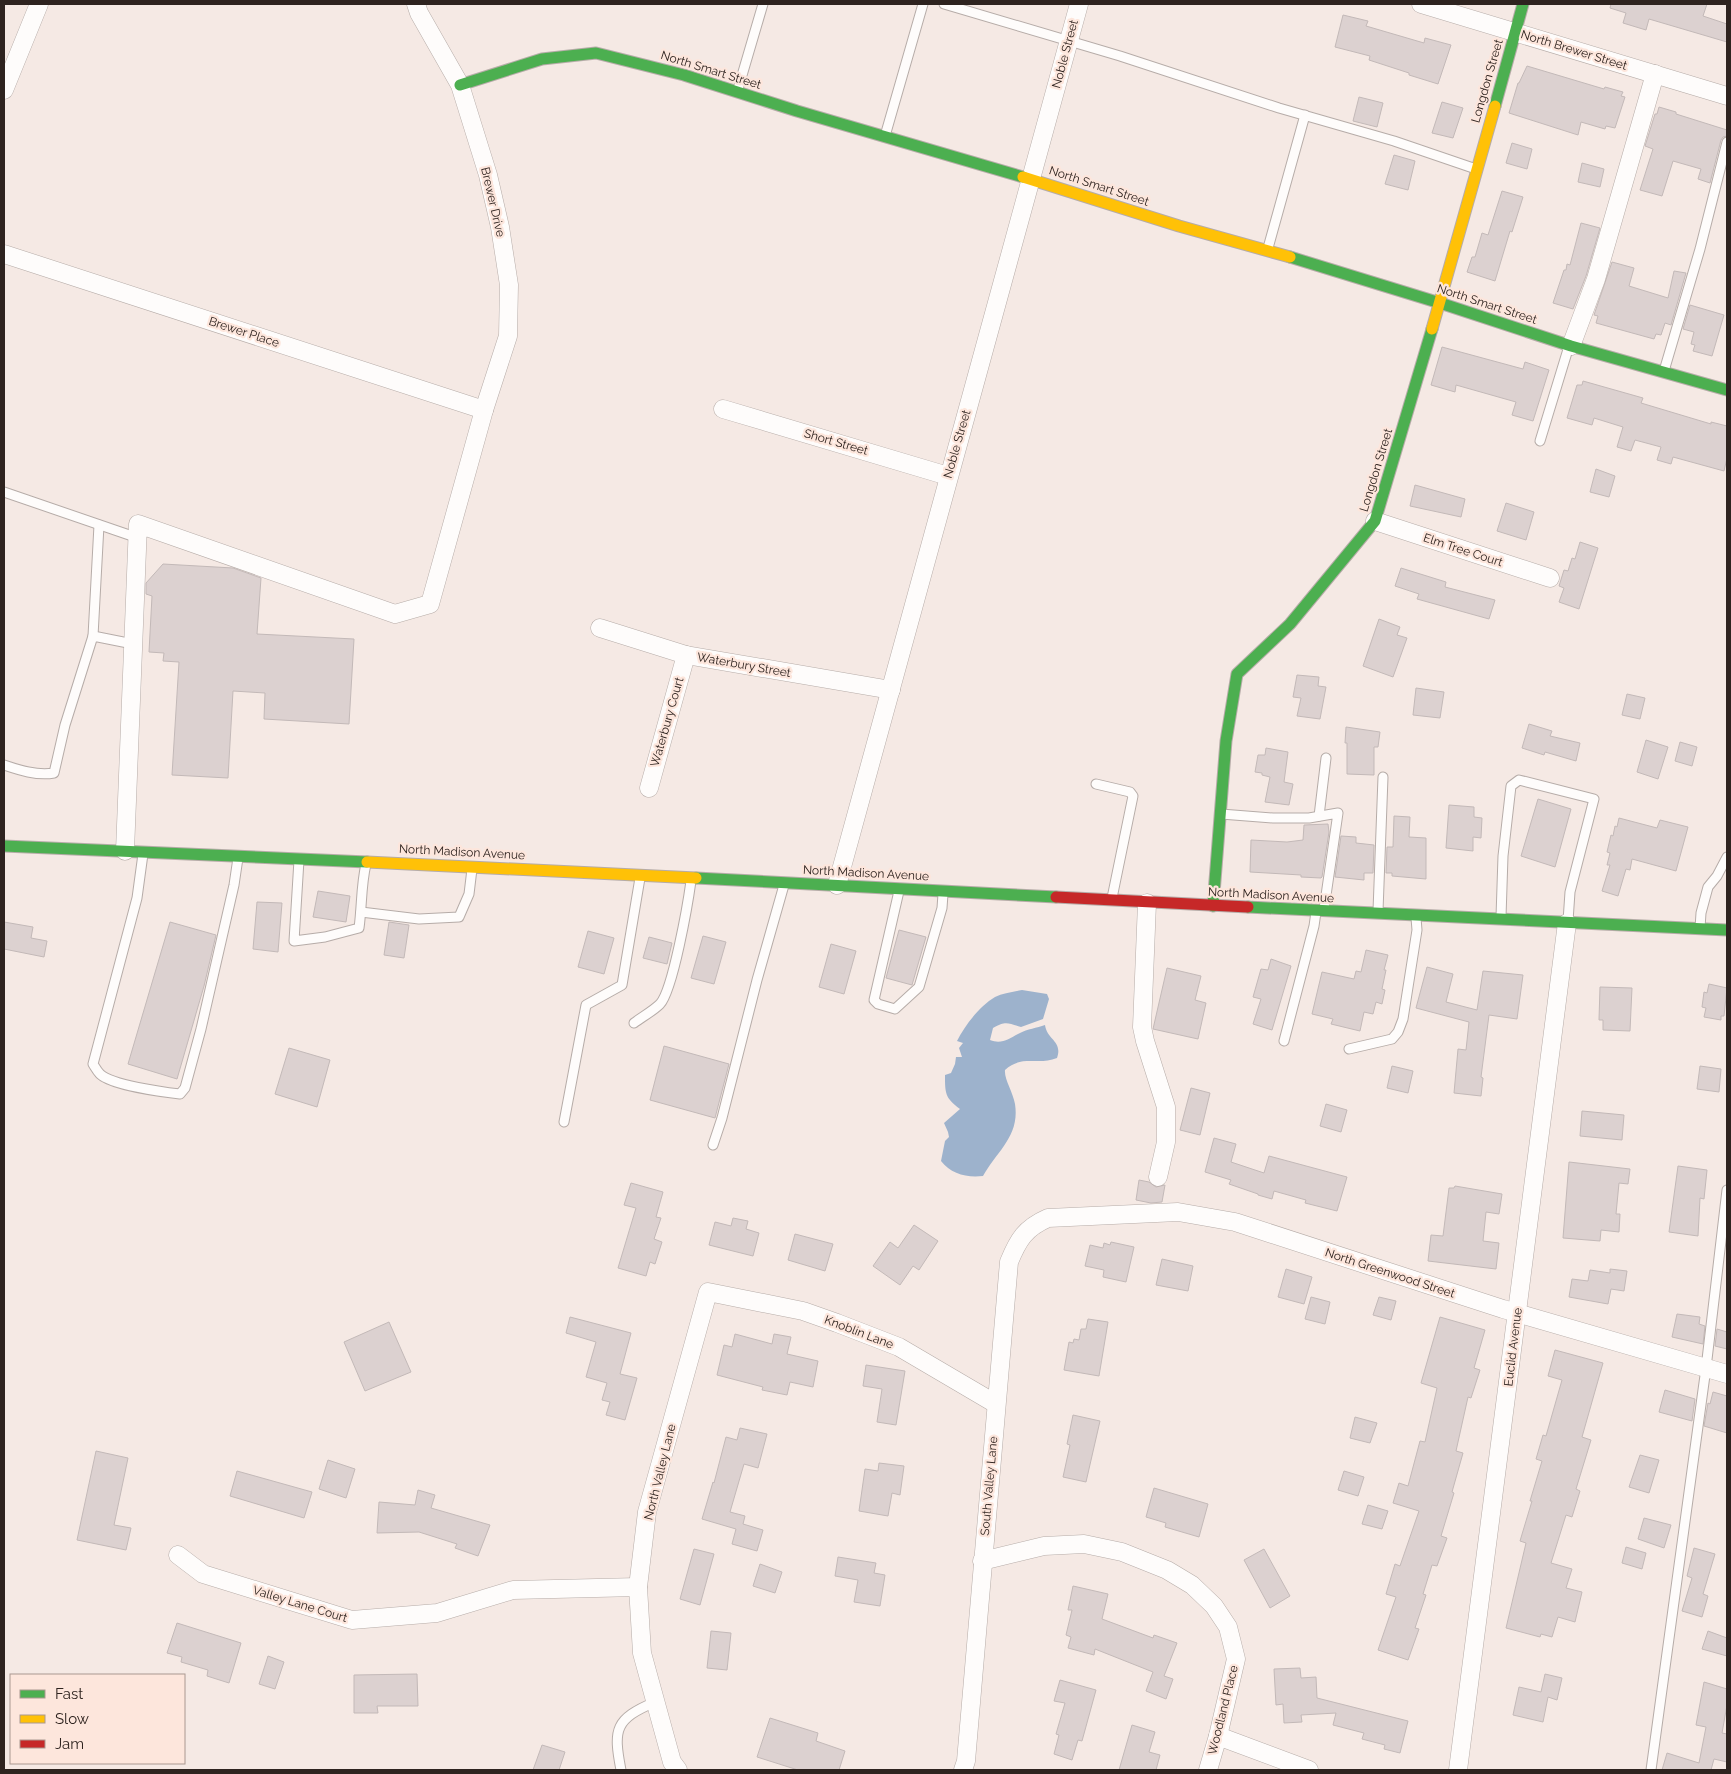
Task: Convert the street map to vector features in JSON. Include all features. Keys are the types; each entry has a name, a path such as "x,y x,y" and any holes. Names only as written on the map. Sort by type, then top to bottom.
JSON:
{"street":[{"path":"4,90 39,4"},
{"name":"Brewer Drive","path":"138,538 138,524 395,614 430,604 484,410 508,336 509,285 500,226 490,183 460,85 419,13 416,4"},
{"name":"Noble Street","path":"837,885 1079,4"},
{"name":"North Brewer Street","path":"1421,4 1727,96"},
{"name":"Longdon Street","path":"1213,906 1226,740 1237,674 1290,624 1374,521 1440,303 1523,4"},
{"name":"North Smart Street","path":"460,85 542,59 596,53 684,75 1032,179 1179,226 1267,250 1570,345 1727,390"},
{"path":"1570,345 1596,279 1655,74"},
{"name":"Brewer Place","path":"4,254 484,410"},
{"name":"Short Street","path":"723,409 948,476"},
{"name":"Elm Tree Court","path":"1374,521 1550,578"},
{"path":"125,851 138,538"},
{"name":"Waterbury Street","path":"600,628 686,655 891,690"},
{"name":"Waterbury Court","path":"649,788 686,655"},
{"name":"North Madison Avenue","path":"4,846 472,866 1147,903 1727,930"},
{"path":"1147,903 1142,1027 1166,1107 1166,1142 1158,1177"},
{"name":"Euclid Avenue","path":"1458,1770 1567,923"},
{"name":"North Greenwood Street","path":"1048,1218 1178,1212 1234,1222 1517,1313 1727,1374"},
{"name":"South Valley Lane","path":"963,1770 966,1761 1009,1262 1016,1245 1027,1230 1036,1223 1048,1218"},
{"name":"Knoblin Lane","path":"708,1292 803,1311 899,1347 996,1404"},
{"name":"North Valley Lane","path":"678,1770 672,1762 642,1653 638,1587 647,1512 708,1292"},
{"name":"Woodland Place","path":"982,1561 1044,1546 1084,1544 1122,1552 1167,1570 1192,1585 1214,1606 1228,1627 1236,1659 1208,1770"},
{"name":"Valley Lane Court","path":"178,1555 202,1574 352,1620 437,1613 513,1590 638,1587"},
{"path":"1218,1736 1309,1770"}],"lane":[{"path":"737,92 763,4"},
{"path":"885,136 923,4"},
{"path":"944,4 1394,141 1476,169"},
{"path":"1267,250 1305,115"},
{"path":"1664,372 1700,249 1727,142"},
{"path":"1540,441 1570,345"},
{"path":"4,492 138,538"},
{"path":"4,765 44,775 54,773 65,724 93,636 99,525"},
{"path":"93,636 133,644"},
{"path":"1319,816 1326,758"},
{"path":"1378,914 1383,777"},
{"path":"1501,920 1503,856 1511,786 1519,780 1594,798 1570,892 1567,923"},
{"path":"1096,784 1130,792 1133,796 1111,901"},
{"path":"1220,814 1273,818 1309,818 1338,813 1320,911 1314,926 1284,1041"},
{"path":"143,852 137,898 94,1064 100,1074 115,1081 146,1089 180,1094 185,1088 201,1029 234,885 238,856"},
{"path":"1700,928 1701,913 1708,887 1717,876 1727,857"},
{"path":"299,858 294,941 325,937 359,928 362,882 367,861"},
{"path":"361,912 419,919 459,917 470,894 472,866"},
{"path":"564,1122 586,1005 622,985 640,875"},
{"path":"634,1022 660,1004 667,989 687,910 691,878"},
{"path":"713,1145 722,1118 757,980 785,882"},
{"path":"899,889 874,1000 878,1004 895,1008 919,987 942,908 944,891"},
{"path":"1349,1049 1392,1039 1398,1032 1403,1019 1418,930 1416,916"},
{"path":"1651,1770 1706,1368 1727,1190"},
{"path":"621,1770 617,1748 617,1731 625,1718 636,1710 655,1702"}],"water":[{"path":"1022,990 1047,994 1049,999 1043,1019 1021,1027 1001,1024 993,1028 990,1040 1002,1041 1026,1030 1045,1025 1046,1030 1058,1048 1057,1058 1043,1061 1018,1062 1005,1070 1015,1104 1016,1115 1011,1134 983,1176 971,1176 954,1172 941,1161 945,1141 949,1137 944,1123 960,1109 951,1102 945,1086 945,1075 951,1073 956,1057 962,1057 959,1048 963,1043 957,1041 969,1022 989,1001 995,997"}],"building":[{"path":"1611,4 1707,4 1703,16 1727,24 1727,42 1649,19 1646,30 1623,23 1626,13 1610,8"},
{"path":"1343,15 1368,21 1366,26 1424,43 1425,38 1451,45 1438,84 1369,60 1370,56 1335,47"},
{"path":"1527,66 1604,89 1605,87 1623,92 1621,96 1625,97 1615,128 1606,126 1605,129 1581,122 1578,135 1509,113 1518,83"},
{"path":"1359,97 1383,103 1377,127 1353,121"},
{"path":"1442,102 1463,108 1453,138 1432,133"},
{"path":"1659,107 1727,130 1727,136 1721,140 1710,183 1698,179 1701,169 1673,161 1662,196 1640,190 1653,149 1645,146"},
{"path":"1512,143 1532,149 1527,169 1506,163"},
{"path":"1394,155 1415,161 1408,190 1385,184"},
{"path":"1582,163 1604,169 1600,187 1578,182"},
{"path":"1502,191 1523,197 1512,232 1510,231 1495,281 1467,272 1472,257 1475,257 1482,233 1488,235"},
{"path":"1581,223 1600,228 1586,276 1573,309 1553,303 1564,270 1566,270 1567,264 1570,265"},
{"path":"1612,262 1634,268 1629,286 1668,298 1674,271 1686,273 1671,325 1665,323 1661,335 1656,334 1654,339 1596,323 1598,316 1594,315"},
{"path":"1690,305 1724,315 1712,356 1693,351 1695,345 1691,344 1694,332 1683,329"},
{"path":"1442,347 1523,369 1525,362 1549,370 1533,421 1512,415 1516,402 1456,385 1455,392 1431,385"},
{"path":"1583,381 1643,398 1641,403 1711,424 1711,422 1727,426 1727,458 1724,471 1673,457 1671,464 1657,460 1661,447 1635,440 1631,451 1617,447 1623,427 1594,418 1592,425 1567,418 1577,385 1582,385"},
{"path":"1596,469 1615,476 1609,497 1590,492"},
{"path":"1415,485 1465,499 1461,517 1410,506"},
{"path":"1506,503 1534,512 1526,540 1497,531"},
{"path":"1580,542 1598,548 1579,609 1559,602 1564,588 1559,586 1564,570 1568,571 1572,558 1575,559"},
{"path":"163,564 233,568 261,578 257,634 354,639 349,724 264,719 265,693 233,691 228,778 172,775 179,662 163,661 164,653 149,652 152,596 146,594 146,583"},
{"path":"1401,568 1446,582 1445,587 1495,600 1489,619 1417,599 1419,594 1395,586"},
{"path":"1379,619 1400,627 1397,635 1407,638 1393,677 1363,666"},
{"path":"1297,675 1319,677 1318,686 1326,687 1320,719 1297,716 1301,698 1293,697"},
{"path":"1416,688 1444,692 1440,718 1413,715"},
{"path":"1627,694 1645,698 1640,719 1622,715"},
{"path":"1529,724 1552,731 1550,736 1580,743 1576,761 1545,752 1544,755 1522,748"},
{"path":"1346,727 1380,732 1378,747 1374,747 1374,775 1347,774"},
{"path":"1646,740 1668,747 1658,779 1637,772"},
{"path":"1680,742 1697,747 1692,766 1675,761"},
{"path":"1266,748 1288,752 1284,782 1293,784 1289,805 1265,802 1270,777 1255,772 1258,755 1265,755"},
{"path":"1538,799 1571,809 1555,867 1521,856"},
{"path":"1449,805 1474,807 1474,817 1482,818 1481,838 1473,837 1473,851 1446,848"},
{"path":"1394,816 1410,817 1409,837 1426,838 1426,879 1392,876 1392,873 1386,873 1387,847 1393,847"},
{"path":"1619,818 1657,828 1660,820 1688,827 1676,871 1632,859 1630,870 1626,869 1618,896 1602,891 1610,865 1607,865 1610,853 1607,852 1611,835 1613,836"},
{"path":"1328,824 1329,832 1321,878 1250,872 1251,840 1287,842 1303,840 1304,825"},
{"path":"1341,836 1356,837 1356,843 1374,845 1373,873 1364,873 1364,880 1335,877"},
{"path":"318,891 350,896 346,922 313,917"},
{"path":"257,902 282,903 278,952 253,949"},
{"path":"4,922 33,927 31,938 47,941 44,957 4,949"},
{"path":"170,922 216,935 204,986 177,1079 128,1064"},
{"path":"389,922 409,925 404,958 384,955"},
{"path":"899,930 926,937 912,985 886,978"},
{"path":"588,931 614,938 604,974 578,967"},
{"path":"703,936 726,942 714,984 691,978"},
{"path":"649,937 672,943 667,964 643,958"},
{"path":"831,944 856,951 844,994 819,987"},
{"path":"1366,950 1388,955 1384,970 1386,970 1382,989 1385,990 1382,1004 1376,1002 1373,1014 1364,1012 1360,1031 1331,1024 1333,1019 1312,1014 1322,972 1354,979 1356,971 1361,972"},
{"path":"1271,959 1291,966 1272,1030 1253,1024 1261,999 1253,997 1261,969 1268,970"},
{"path":"1427,967 1453,974 1446,1002 1477,1010 1483,971 1523,975 1517,1019 1489,1015 1481,1077 1483,1078 1481,1096 1454,1093 1458,1049 1466,1050 1469,1022 1416,1008"},
{"path":"1167,968 1201,976 1195,1000 1206,1003 1198,1039 1153,1029"},
{"path":"1709,984 1727,988 1724,1016 1721,1016 1721,1020 1704,1017 1706,1008 1702,1007 1704,992 1707,993"},
{"path":"1600,987 1632,988 1630,1031 1603,1030 1603,1020 1599,1020"},
{"path":"664,1046 729,1064 715,1118 650,1100"},
{"path":"289,1048 330,1060 317,1107 275,1094"},
{"path":"1392,1066 1413,1071 1408,1093 1387,1088"},
{"path":"1700,1066 1721,1069 1719,1092 1697,1089"},
{"path":"1191,1088 1210,1093 1200,1135 1180,1130"},
{"path":"1326,1104 1347,1110 1341,1132 1320,1126"},
{"path":"1582,1111 1624,1115 1622,1140 1580,1136"},
{"path":"1214,1138 1236,1144 1231,1162 1264,1173 1269,1156 1347,1177 1337,1211 1305,1203 1306,1200 1274,1191 1272,1199 1258,1195 1229,1184 1231,1180 1205,1172"},
{"path":"1569,1162 1630,1169 1628,1184 1619,1183 1616,1214 1620,1214 1619,1232 1601,1230 1600,1241 1563,1238"},
{"path":"1678,1166 1707,1170 1704,1199 1700,1198 1698,1236 1669,1232"},
{"path":"1139,1180 1149,1182 1156,1187 1165,1185 1162,1202 1151,1203 1136,1200"},
{"path":"631,1183 663,1192 656,1217 661,1218 654,1239 662,1242 655,1264 650,1262 646,1276 618,1268 636,1208 624,1205"},
{"path":"1455,1186 1502,1194 1499,1214 1486,1212 1483,1241 1499,1243 1496,1269 1428,1261 1431,1235 1443,1236 1449,1188 1454,1188"},
{"path":"733,1218 748,1221 746,1229 759,1233 753,1256 709,1245 715,1222 731,1226"},
{"path":"914,1225 938,1241 919,1270 913,1266 900,1285 873,1266 890,1242 898,1248"},
{"path":"795,1234 833,1244 825,1271 788,1260"},
{"path":"1111,1242 1134,1247 1126,1282 1103,1277 1104,1270 1085,1266 1090,1245 1103,1248 1104,1243 1110,1245"},
{"path":"1162,1259 1193,1266 1188,1291 1156,1285"},
{"path":"1286,1269 1312,1277 1304,1304 1278,1297"},
{"path":"1610,1269 1627,1271 1624,1291 1611,1289 1608,1304 1569,1297 1572,1279 1588,1281 1590,1270 1610,1273"},
{"path":"1311,1297 1330,1302 1325,1324 1305,1319"},
{"path":"1379,1297 1396,1301 1391,1320 1373,1315"},
{"path":"1677,1314 1700,1317 1699,1324 1705,1326 1703,1344 1672,1337"},
{"path":"570,1317 631,1333 620,1374 637,1378 625,1420 606,1415 610,1402 602,1400 607,1383 586,1377 596,1342 566,1333"},
{"path":"1440,1317 1485,1330 1474,1368 1480,1370 1471,1398 1468,1397 1456,1451 1463,1453 1452,1492 1454,1493 1441,1536 1447,1538 1437,1566 1432,1565 1423,1594 1426,1595 1415,1628 1419,1629 1408,1660 1378,1650 1396,1597 1386,1594 1395,1564 1400,1566 1419,1511 1393,1503 1399,1483 1408,1486 1420,1441 1425,1442 1437,1388 1421,1383"},
{"path":"1088,1319 1108,1322 1099,1376 1064,1370 1069,1342 1073,1343 1074,1339 1079,1340 1081,1329 1086,1329"},
{"path":"389,1322 411,1372 365,1391 344,1342"},
{"path":"1717,1329 1727,1332 1727,1349 1715,1346"},
{"path":"735,1334 772,1344 774,1334 791,1337 787,1354 818,1361 813,1387 790,1382 787,1395 762,1390 763,1387 717,1375 724,1345 732,1347"},
{"path":"1555,1350 1603,1363 1582,1437 1591,1440 1576,1489 1580,1491 1572,1517 1566,1515 1551,1563 1572,1569 1566,1588 1582,1592 1575,1622 1558,1617 1552,1637 1541,1634 1540,1637 1506,1628 1526,1543 1520,1541 1542,1461 1536,1459 1543,1435 1546,1436 1562,1380 1548,1376"},
{"path":"866,1365 905,1371 896,1425 877,1422 882,1389 863,1386"},
{"path":"1665,1390 1695,1399 1692,1421 1659,1412"},
{"path":"1713,1392 1727,1396 1727,1433 1704,1426 1708,1403 1710,1404"},
{"path":"1073,1415 1100,1421 1086,1482 1063,1477 1070,1445 1067,1444"},
{"path":"1355,1417 1377,1423 1370,1443 1350,1438"},
{"path":"740,1428 767,1434 758,1468 744,1464 730,1512 745,1516 743,1524 763,1530 757,1551 732,1544 736,1529 702,1519 726,1437 737,1440"},
{"path":"96,1451 128,1458 114,1525 131,1528 126,1550 77,1540"},
{"path":"1640,1455 1659,1460 1649,1493 1629,1487"},
{"path":"328,1460 355,1469 346,1498 319,1489"},
{"path":"879,1463 904,1466 900,1495 892,1493 888,1516 859,1511 865,1469 878,1471"},
{"path":"237,1471 312,1492 304,1518 230,1496"},
{"path":"1344,1471 1364,1477 1358,1496 1338,1490"},
{"path":"1154,1488 1208,1504 1199,1537 1165,1527 1166,1523 1146,1517"},
{"path":"418,1490 435,1495 431,1508 490,1525 478,1556 455,1548 457,1544 419,1532 377,1533 379,1502 415,1505"},
{"path":"1368,1505 1388,1511 1382,1529 1362,1524"},
{"path":"1644,1518 1671,1525 1664,1548 1638,1539"},
{"path":"1626,1547 1646,1553 1642,1569 1622,1563"},
{"path":"1694,1548 1715,1554 1703,1594 1708,1596 1702,1617 1682,1611 1692,1578 1687,1576"},
{"path":"694,1549 714,1554 700,1605 680,1599"},
{"path":"1264,1549 1290,1596 1270,1608 1244,1560"},
{"path":"838,1557 876,1563 874,1573 885,1575 880,1606 854,1602 858,1580 835,1576"},
{"path":"760,1564 782,1572 775,1593 753,1586"},
{"path":"1073,1586 1108,1594 1102,1619 1153,1638 1154,1635 1177,1643 1164,1676 1173,1679 1166,1699 1146,1691 1153,1672 1095,1649 1094,1655 1068,1648 1071,1637 1066,1635 1072,1610 1068,1610"},
{"path":"177,1623 241,1643 229,1683 207,1676 208,1670 181,1662 182,1657 167,1653"},
{"path":"711,1631 731,1633 727,1670 707,1668"},
{"path":"1708,1631 1727,1638 1727,1656 1702,1649"},
{"path":"268,1656 284,1662 275,1689 259,1684"},
{"path":"1300,1668 1301,1678 1316,1677 1317,1698 1408,1721 1400,1753 1384,1749 1385,1745 1362,1739 1364,1733 1333,1725 1336,1713 1301,1715 1302,1722 1284,1723 1283,1704 1276,1705 1274,1669"},
{"path":"417,1674 418,1706 377,1706 378,1713 354,1713 354,1675"},
{"path":"1545,1674 1562,1678 1557,1700 1548,1697 1543,1722 1513,1715 1519,1687 1541,1692"},
{"path":"1060,1680 1096,1690 1082,1741 1078,1740 1072,1760 1054,1754 1059,1735 1056,1734 1065,1703 1054,1701"},
{"path":"1704,1682 1727,1689 1727,1705 1722,1733 1727,1734 1727,1762 1714,1759 1711,1770 1662,1770 1667,1753 1699,1763 1706,1727 1696,1725"},
{"path":"770,1718 818,1733 816,1741 845,1751 839,1770 798,1770 757,1757"},
{"path":"1132,1725 1155,1732 1149,1752 1160,1755 1156,1770 1119,1770"},
{"path":"542,1745 565,1752 559,1770 533,1770"}],"traffic: fast":[{"path":"1495,106 1523,4"},
{"path":"460,85 542,59 596,53 684,75 797,111 1023,177"},
{"path":"1290,257 1571,346 1727,390"},
{"path":"1213,906 1226,741 1237,674 1290,624 1375,521 1432,329"},
{"path":"4,846 367,862"},
{"path":"696,878 1056,897"},
{"path":"1248,907 1727,930"}],"traffic: slow":[{"path":"1432,329 1495,106"},
{"path":"1023,177 1179,226 1290,257"},
{"path":"367,862 696,878"}],"traffic: jam":[{"path":"1056,897 1248,907"}]}
